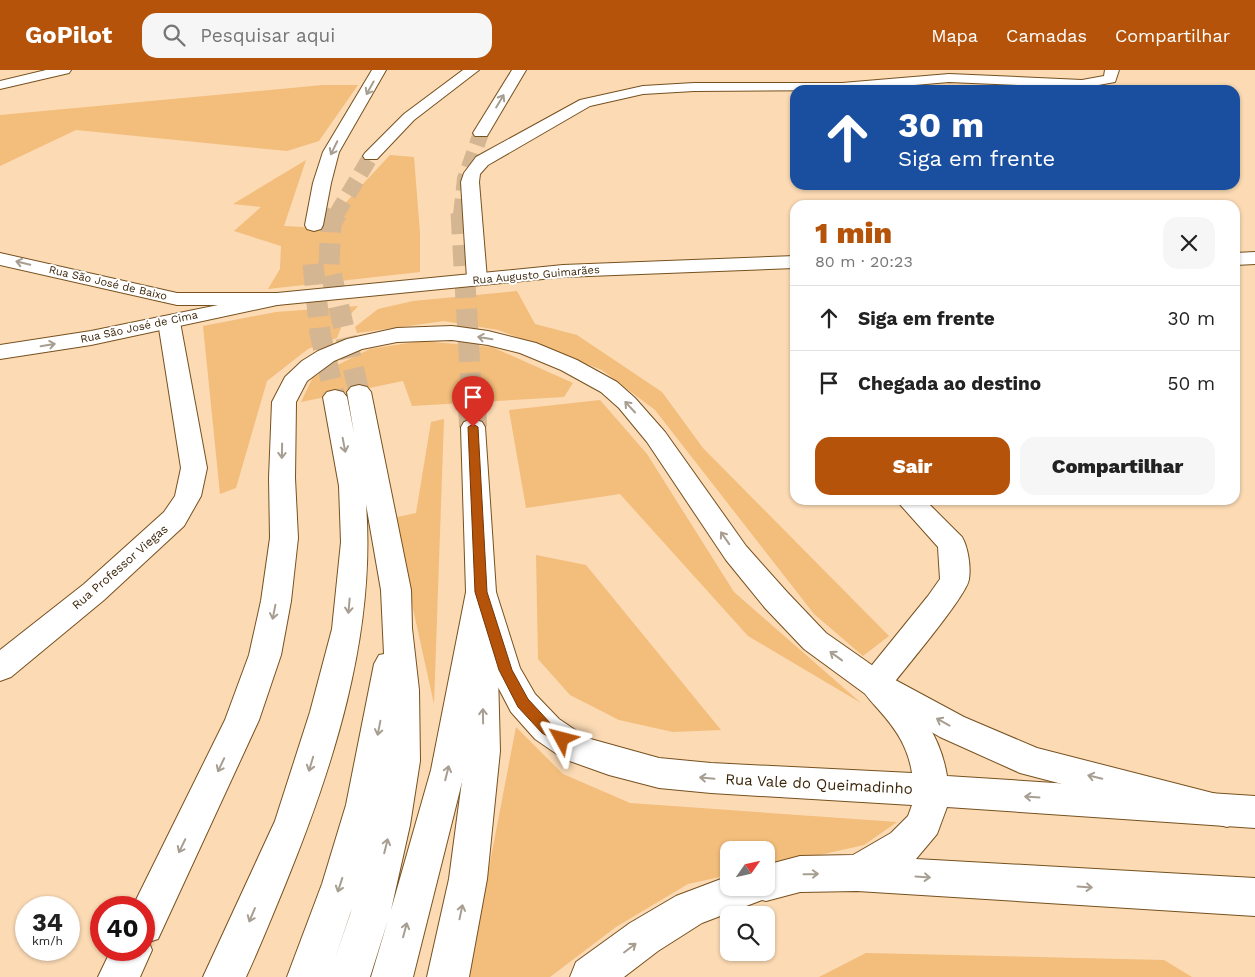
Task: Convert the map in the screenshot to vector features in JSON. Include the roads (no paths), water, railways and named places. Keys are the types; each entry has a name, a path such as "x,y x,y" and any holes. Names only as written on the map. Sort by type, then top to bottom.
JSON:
{"main road":[{"path":"0,85 64,70"},
{"path":"314,225 322,183 331,152 380,70"},
{"path":"371,156 409,117 472,70"},
{"path":"481,133 519,70"},
{"path":"869,85 962,78 1082,84 1110,79 1112,70"},
{"path":"477,279 470,182 472,173 482,161 585,103 624,93 694,87 790,87"},
{"name":"Rua São José de Baixo","path":"0,258 173,311"},
{"path":"1240,259 1255,258"},
{"name":"Rua Augusto Guimarães","path":"277,299 563,271 790,262"},
{"name":"Rua São José de Cima","path":"0,352 91,338 173,311 277,299"},
{"name":"Rua Professor Viegas","path":"0,668 94,592 174,519 188,496 194,468 173,311"},
{"path":"155,902 242,720 266,655 276,601 284,538 282,469 284,402 297,377 326,356 355,344 397,335 426,332 452,333 488,338 528,348 569,365 609,387 627,403 656,437 736,553 776,600 815,640 875,684 952,727 1032,762 1241,812"},
{"path":"224,977 238,949 292,821 327,712 347,629 355,542 347,395 396,590 397,628 403,690 402,761 392,825 372,905 349,977"},
{"path":"448,977 468,879 483,751 481,592 473,427"},
{"path":"875,684 939,604 955,580 952,544 914,505"},
{"path":"392,977 448,770 481,592"},
{"name":"Rua Vale do Queimadinho","path":"481,592 505,670 523,703 547,729 576,749 609,760 659,773 711,778 930,790 1241,812"},
{"path":"308,977 341,884 364,805 397,628"},
{"path":"857,873 899,850 917,833 929,813 930,768 921,742 907,719 875,684"},
{"path":"775,881 800,874 857,873 1255,897"},
{"path":"591,977 644,937 690,909 726,896"},
{"path":"119,977 127,961"}],"tunnel":[{"path":"461,214 465,179 481,133"},
{"path":"336,215 371,156"},
{"path":"337,213 331,223 329,265 359,392"},
{"path":"461,214 472,404"},
{"path":"313,264 320,333 335,397"},
{"path":"472,402 473,427"}]}
